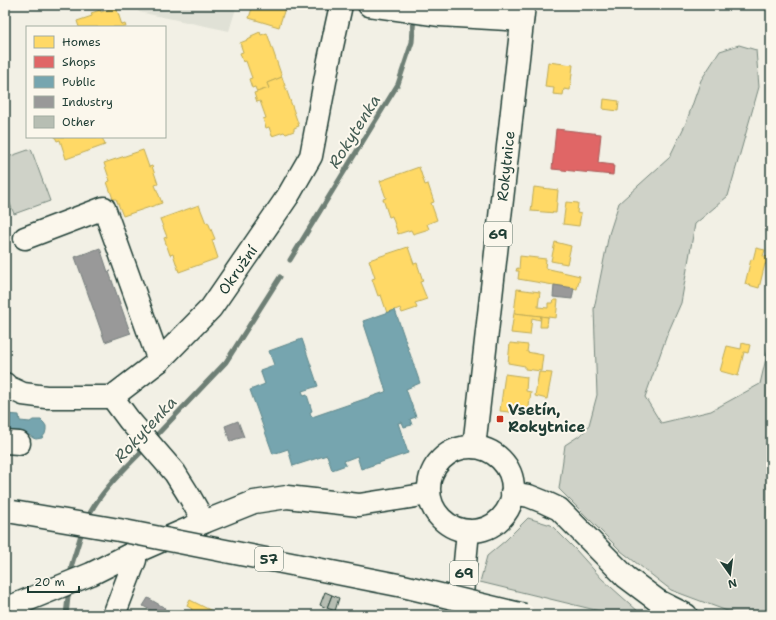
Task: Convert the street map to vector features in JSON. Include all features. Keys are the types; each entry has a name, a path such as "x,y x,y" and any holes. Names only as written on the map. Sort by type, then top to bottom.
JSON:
{"main road":[{"name":"Okružní","path":"112,397 159,361 211,308 256,244 311,156 341,5"},
{"path":"369,5 440,15 523,12"},
{"name":"Rokytnice","path":"474,447 523,12"},
{"path":"25,238 104,208 159,361"},
{"path":"5,384 23,394 46,397 112,397 129,420 175,473 204,522"},
{"path":"474,447 487,450 504,463 509,472 513,486 512,493 510,504 505,513 497,521 478,530 458,529 442,519 436,512 431,503 429,484 435,466 441,459 458,449 474,447"},
{"path":"512,493 529,496 559,509 626,576 658,601 686,615"},
{"path":"5,609 91,574 133,553 254,502 287,498 359,505 429,494"},
{"name":"57","path":"9,511 119,530 403,586 525,615"},
{"name":"69","path":"460,615 468,530"},
{"path":"114,615 135,560 133,553"}],"shaded area":[{"path":"135,5 237,5 229,31 139,12"},
{"path":"739,45 756,50 759,87 728,196 695,224 681,303 667,335 645,397 661,423 711,411 760,384 771,337 771,615 738,615 671,590 621,551 559,489 565,445 582,434 589,425 597,395 594,309 609,234 619,203 669,158 686,123 701,80 720,51"},
{"path":"31,149 50,201 14,214 5,191 5,158"},
{"path":"528,518 551,525 602,579 639,612 646,615 616,615 480,582 487,556"}],"building: Homes":[{"path":"253,5 286,5 279,27 249,18"},
{"path":"116,7 122,25 125,24 126,26 79,26 77,21 92,16 91,13 100,10 101,12"},
{"path":"260,32 261,35 267,33 282,77 267,83 269,88 257,92 255,87 252,88 249,79 252,78 246,61 243,62 240,53 243,52 240,43 252,38 251,36"},
{"path":"548,62 573,65 570,90 564,89 563,95 553,94 554,88 545,87"},
{"path":"282,77 299,126 294,128 294,131 286,134 284,132 272,136 269,127 266,128 263,119 266,118 260,101 257,102 254,93 269,88 267,83"},
{"path":"604,99 619,101 618,111 603,109"},
{"path":"56,138 102,138 105,145 66,159 60,140 57,141"},
{"path":"143,150 149,167 152,166 158,184 155,185 162,203 123,216 116,199 113,199 107,182 110,181 104,163"},
{"path":"419,167 425,185 428,184 434,202 431,203 437,220 427,224 429,229 413,234 411,230 398,234 392,216 389,217 383,199 386,198 380,181"},
{"path":"534,187 558,190 556,213 531,211"},
{"path":"566,202 578,203 577,213 581,214 579,226 563,224"},
{"path":"199,205 206,223 208,222 215,239 212,240 218,258 179,272 173,254 170,255 164,238 167,237 160,219"},
{"path":"555,242 571,246 567,264 551,261"},
{"path":"408,247 414,264 417,263 423,281 420,282 427,299 415,303 417,308 402,313 400,308 387,313 381,295 378,296 372,279 375,278 369,260"},
{"path":"756,248 765,250 763,256 769,257 767,264 765,264 759,288 745,284 751,259 753,260"},
{"path":"520,256 546,259 545,268 580,276 577,289 518,279 519,271 516,271 517,268 519,269"},
{"path":"517,289 540,292 538,307 548,308 548,303 553,303 554,300 558,300 556,318 514,313"},
{"path":"514,313 541,316 540,320 532,318 530,335 511,333"},
{"path":"541,316 548,317 547,327 540,327"},
{"path":"510,343 528,345 527,352 543,355 541,371 525,369 525,366 508,363"},
{"path":"742,343 750,345 748,353 744,352 738,376 720,371 727,346 741,349"},
{"path":"539,372 552,373 547,399 535,396"},
{"path":"505,374 527,377 526,391 531,392 528,414 500,411"},
{"path":"190,600 214,612 213,615 189,615 192,609 187,606"}],"building: Shops":[{"path":"556,129 601,134 598,163 614,165 613,175 552,169"}],"building: Public":[{"path":"395,310 420,383 406,389 416,417 410,419 412,425 404,427 402,422 398,423 408,453 361,469 357,456 344,461 346,465 332,470 327,455 293,466 288,449 273,454 250,390 265,384 260,370 274,365 269,351 302,339 318,386 302,391 304,396 307,395 312,411 310,412 312,417 386,391 363,321"},
{"path":"7,414 19,415 20,421 30,422 33,420 41,420 46,426 45,434 42,438 36,439 29,435 6,434"}],"building: Industry":[{"path":"100,248 108,272 111,271 109,272 131,333 105,342 75,257"},
{"path":"554,285 574,288 572,299 553,297"},
{"path":"238,421 244,437 230,442 225,426"},
{"path":"148,598 165,608 161,615 143,606"}],"building: Other":[{"path":"325,592 332,595 327,608 320,605"},
{"path":"332,595 339,598 335,611 327,608"}],"waterway":[{"name":"Rokytenka","path":"290,260 398,84 412,42 414,16"},
{"name":"Rokytenka","path":"153,439 226,362 280,277"},
{"name":"Rokytenka","path":"87,519 92,509 106,490 146,447"},
{"name":"Rokytenka","path":"70,577 72,564 83,528"},
{"name":"Rokytenka","path":"66,615 69,588"}],"place":[{"name":"Vsetín, Rokytnice","path":"500,419"}]}
